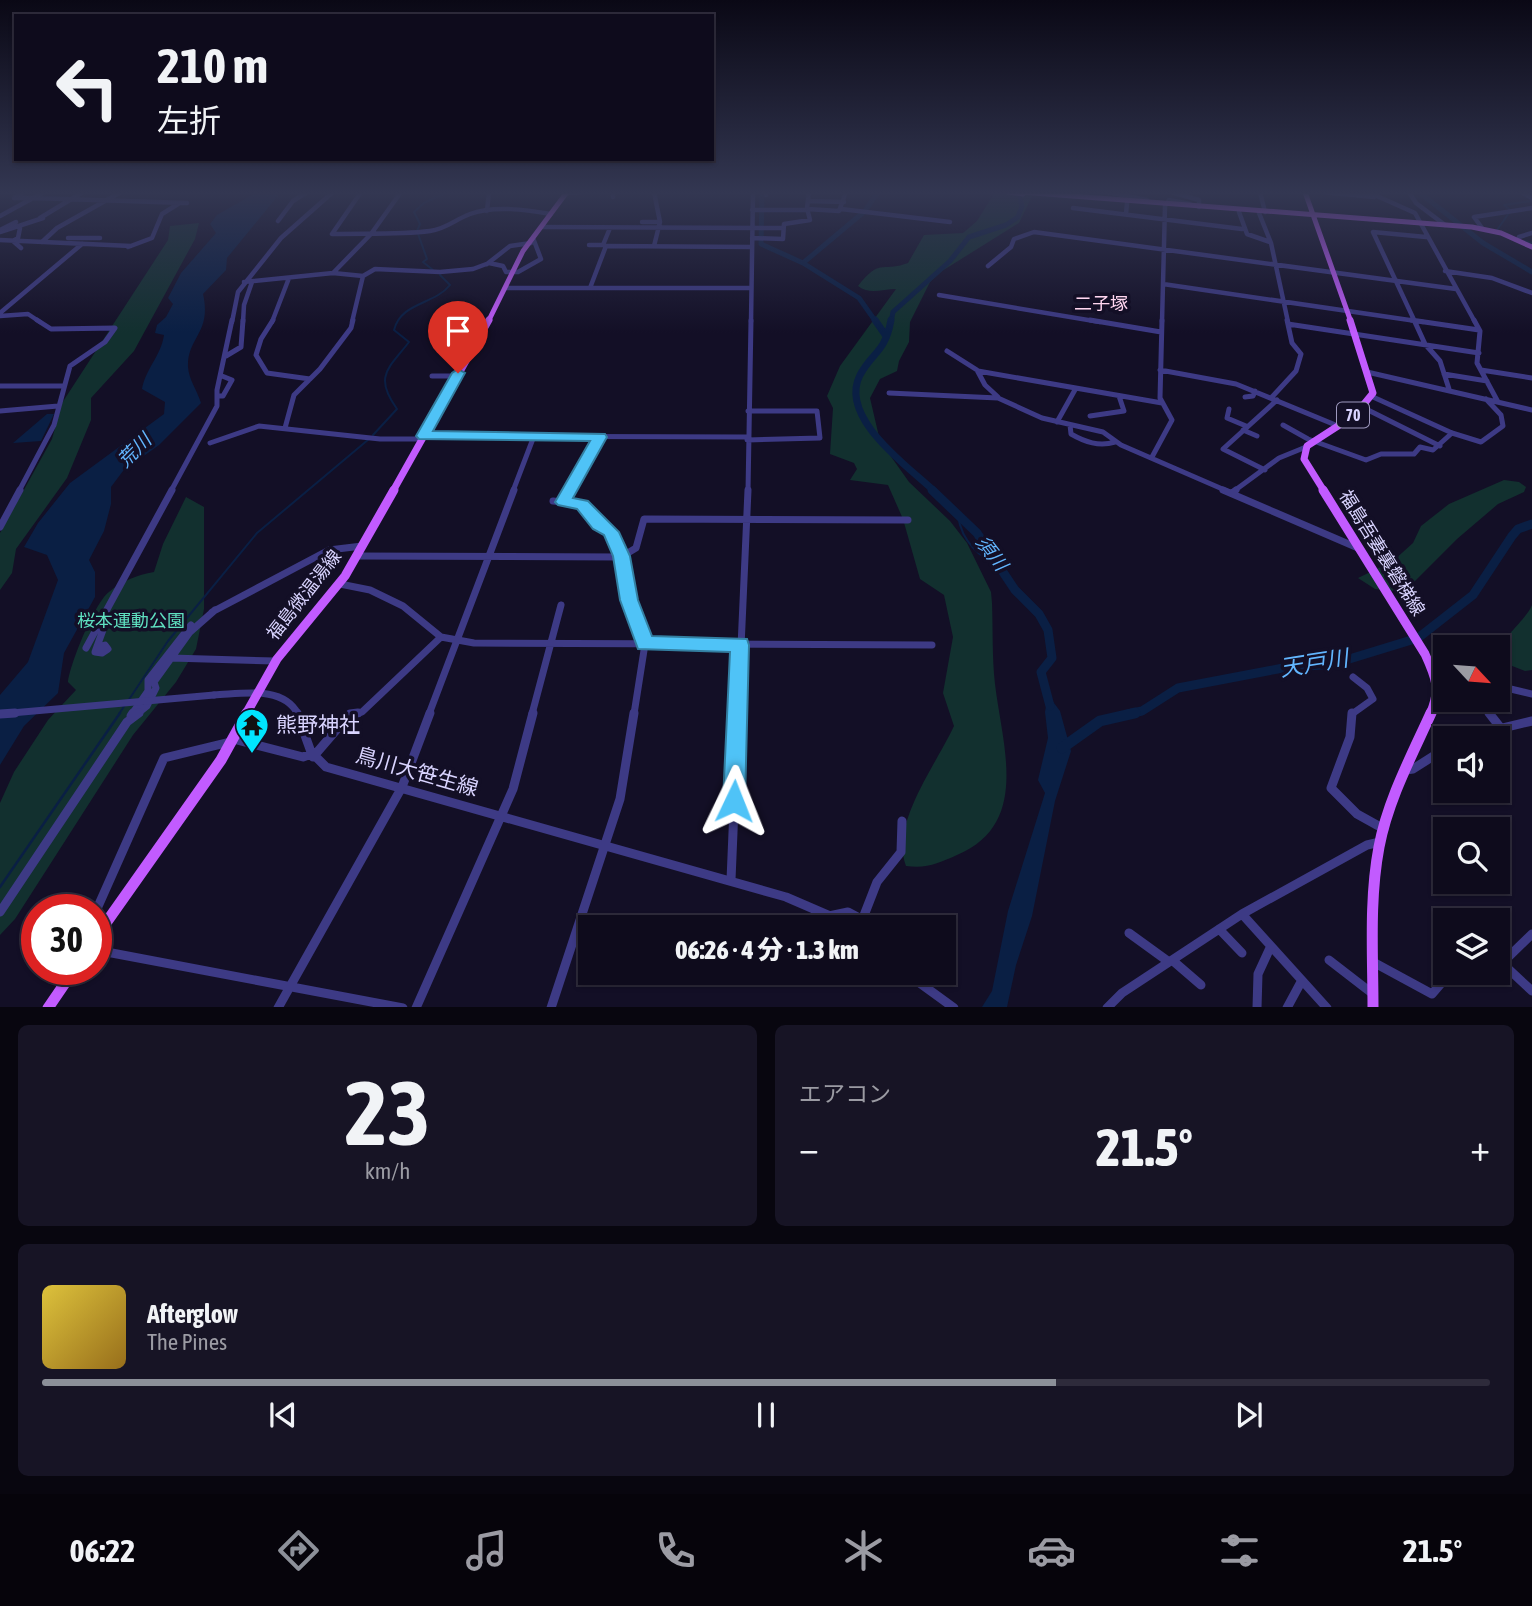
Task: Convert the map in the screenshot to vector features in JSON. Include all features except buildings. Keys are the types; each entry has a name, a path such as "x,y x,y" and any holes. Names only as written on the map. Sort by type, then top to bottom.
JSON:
{"main road":[{"name":"70","path":"1306,447 1364,408 1373,397 1323,239"},
{"path":"1510,239 1532,247"},
{"name":"福島微温湯線","path":"112,914 233,740 275,661 340,583 423,438 511,273 533,241"},
{"name":"福島吾妻裏磐梯線","path":"1306,447 1303,454 1307,467 1433,665"},
{"name":"福島吾妻裏磐梯線","path":"1373,1007 1375,887 1380,842 1406,770 1433,707"},
{"path":"48,1007 63,985"}],"street":[{"path":"42,242 45,239"},
{"path":"62,243 67,239"},
{"path":"119,248 151,239"},
{"path":"86,648 216,408 233,308 248,282 280,239"},
{"path":"333,273 366,239"},
{"path":"590,288 606,239"},
{"path":"654,246 656,239"},
{"path":"731,880 746,520 752,239"},
{"path":"988,266 1012,247 1014,239"},
{"path":"1086,239 1456,289"},
{"path":"1152,457 1171,422 1171,414 1162,402 1160,370 1164,239"},
{"path":"1253,239 1270,242"},
{"path":"1265,470 1223,451 1245,428 1265,414 1296,371 1301,356 1292,343 1269,239"},
{"path":"1377,239 1425,344 1440,361 1449,389"},
{"path":"1427,239 1479,330 1477,360 1498,402"},
{"path":"0,240 131,246"},
{"path":"13,241 21,248"},
{"path":"248,282 333,273 363,276 373,270 440,272 473,269 487,264 498,264 511,273 540,261 533,241 506,248 487,264"},
{"path":"0,315 82,244"},
{"path":"589,245 752,247"},
{"path":"1446,271 1496,279 1532,293"},
{"path":"285,428 290,401 351,328 363,276"},
{"path":"289,278 269,331 261,340 256,355 267,373 310,379"},
{"path":"226,356 241,347 248,282"},
{"path":"1163,284 1479,330"},
{"path":"505,288 750,288"},
{"path":"939,295 1161,332"},
{"path":"0,315 28,314 51,329 115,328 105,342 70,366 62,386 51,432 0,527"},
{"path":"1288,324 1479,353"},
{"path":"947,351 978,371 1162,402"},
{"path":"1160,370 1226,381 1305,410 1338,426"},
{"path":"1481,370 1532,378"},
{"path":"978,371 985,385 999,399"},
{"path":"1367,372 1532,410"},
{"path":"1444,374 1487,381"},
{"path":"217,396 223,396 232,380 222,376"},
{"path":"432,376 456,376"},
{"path":"0,386 62,386"},
{"path":"1057,422 1076,388"},
{"path":"1245,397 1253,396 1255,391"},
{"path":"889,393 928,392 999,399 1057,422 1101,432 1115,442 1358,548"},
{"path":"1090,415 1124,411 1119,396"},
{"path":"1373,397 1452,433 1480,442 1502,427 1502,415 1486,399"},
{"path":"0,411 58,406"},
{"path":"1364,408 1440,446"},
{"path":"1229,409 1227,418 1257,436"},
{"path":"210,443 257,426 380,439 534,436 820,438 817,411 748,411"},
{"path":"1070,425 1071,434 1076,438 1105,445 1115,442"},
{"path":"1283,425 1314,441 1366,460 1381,454 1414,454 1420,447 1432,451 1452,433"},
{"path":"278,1007 402,787 534,436"},
{"path":"563,502 600,437"},
{"path":"1233,493 1281,456 1300,446 1306,447"},
{"path":"1347,452 1347,464"},
{"path":"551,1007 620,799 645,644 629,600 621,556 611,532 599,525 584,506 552,501"},
{"path":"356,556 621,556 636,548 644,519 908,520"},
{"path":"0,912 148,691 148,680 185,631 215,611 332,548 362,545"},
{"path":"340,583 370,590 403,606 441,636 459,640 932,645"},
{"path":"98,647 113,606 110,604"},
{"path":"416,1007 513,789 561,605"},
{"path":"128,720 147,706 156,688 154,682 171,658 197,624 215,611"},
{"path":"0,714 214,695 282,698 294,707 312,755 350,714 362,712 441,636"},
{"path":"171,658 275,661"},
{"path":"1353,677 1367,688 1373,699 1352,712 1350,737 1331,788 1357,814 1384,829"},
{"path":"1510,688 1532,694"},
{"path":"1505,726 1532,721"},
{"path":"104,894 164,758 233,740"},
{"name":"鳥川大笹生線","path":"233,740 303,757 312,755 326,767 731,880 795,900 827,915"},
{"path":"1406,770 1413,769 1433,756"},
{"path":"864,915 877,883 901,852 902,821"},
{"path":"1107,1007 1170,961 1242,914 1367,845 1380,842"},
{"path":"831,915 839,911 853,915"},
{"path":"1242,914 1301,982 1327,1007"},
{"path":"1219,929 1242,953"},
{"path":"1129,933 1201,985"},
{"path":"1510,955 1532,934"},
{"path":"1256,1007 1258,974 1270,948"},
{"path":"112,953 402,1007"},
{"path":"1329,960 1373,994"},
{"path":"1373,962 1432,994 1440,985"},
{"path":"1510,973 1532,991"},
{"path":"1287,1007 1301,982"},
{"path":"923,985 954,1007"}],"green space":[{"path":"195,239 134,351 91,398 91,420 67,478 16,549 12,573 0,590 0,533 52,439 62,403 168,240"},
{"path":"922,239 993,239 942,271 930,282 910,322 909,342 897,371 880,379 870,398 880,441 909,482 950,521 967,543 991,592 994,674 1006,757 1003,803 995,824 980,841 957,855 920,867 906,866 904,832 917,795 954,726 943,693 953,637 944,595 920,579 903,519 888,485 850,480 857,469 854,463 830,454 833,408 827,396 840,366 896,289 872,291 858,286 881,267 908,263"},
{"path":"1504,480 1519,482 1526,487 1524,492 1498,504 1457,539 1404,592 1375,589 1358,578 1393,561 1413,543 1421,526 1449,504"},
{"name":"桜本運動公園","path":"186,497 204,507 204,609 196,649 176,682 133,735 31,894 21,894 21,910 0,935 0,803 14,772 48,720 76,690 68,682 70,673 84,634 103,598 119,585 154,572 163,544"},
{"path":"1532,605 1532,670 1525,671 1510,665 1509,635"}],"water":[{"name":"荒川","path":"211,239 243,239 227,258 226,270 203,294 204,318 191,348 188,367 201,403 159,445 123,471 111,487 111,504 104,531 89,560 95,572 95,597 64,653 58,693 24,726 0,765 0,695 28,662 58,580 47,555 24,547 38,523 70,483 164,414 165,402 142,389 164,335 155,333 157,325 166,317 173,304 168,298 181,273"},
{"path":"47,414 54,414 41,441 13,443"},
{"path":"1048,695 1060,711 1071,751 1055,801 1032,916 1016,965 1007,1007 982,1007 992,991 1008,911 1045,793 1038,780 1048,738 1045,712"}],"waterway":[{"path":"420,239 427,259 423,262 433,270"},
{"path":"761,239 761,244 803,263"},
{"path":"803,263 832,239"},
{"name":"須川","path":"891,322 893,312 950,261 967,239"},
{"name":"天戸川","path":"1478,239 1532,272"},
{"path":"1525,241 1532,243"},
{"path":"803,263 859,298 876,322"},
{"path":"373,435 397,409 390,398 385,380 390,366 409,342 394,330 403,314 435,297 450,285 440,275"},
{"path":"875,320 886,336"},
{"name":"須川","path":"891,320 882,346 860,375 856,391 859,408 879,440 934,491"},
{"path":"128,701 168,641 257,533 369,439"},
{"name":"須川","path":"932,490 977,533 1015,590 1039,614 1048,630 1052,658 1041,672 1050,706"},
{"path":"958,516 963,534 973,548 1002,568"},
{"name":"天戸川","path":"1128,714 1142,711 1178,688 1283,668 1333,664 1418,638 1473,595 1512,536 1518,529 1532,524"},
{"path":"119,714 125,705"},
{"path":"0,887 120,713"},
{"name":"天戸川","path":"1062,748 1100,721 1135,713"}],"place":[{"name":"熊野神社","path":"252,755"}],"district":[{"name":"二子塚","path":"1101,304"}],"route":[{"path":"458,373 424,436 600,437 563,502 584,506 599,525 611,532 621,556 629,600 645,644 740,645 734,801"}]}
